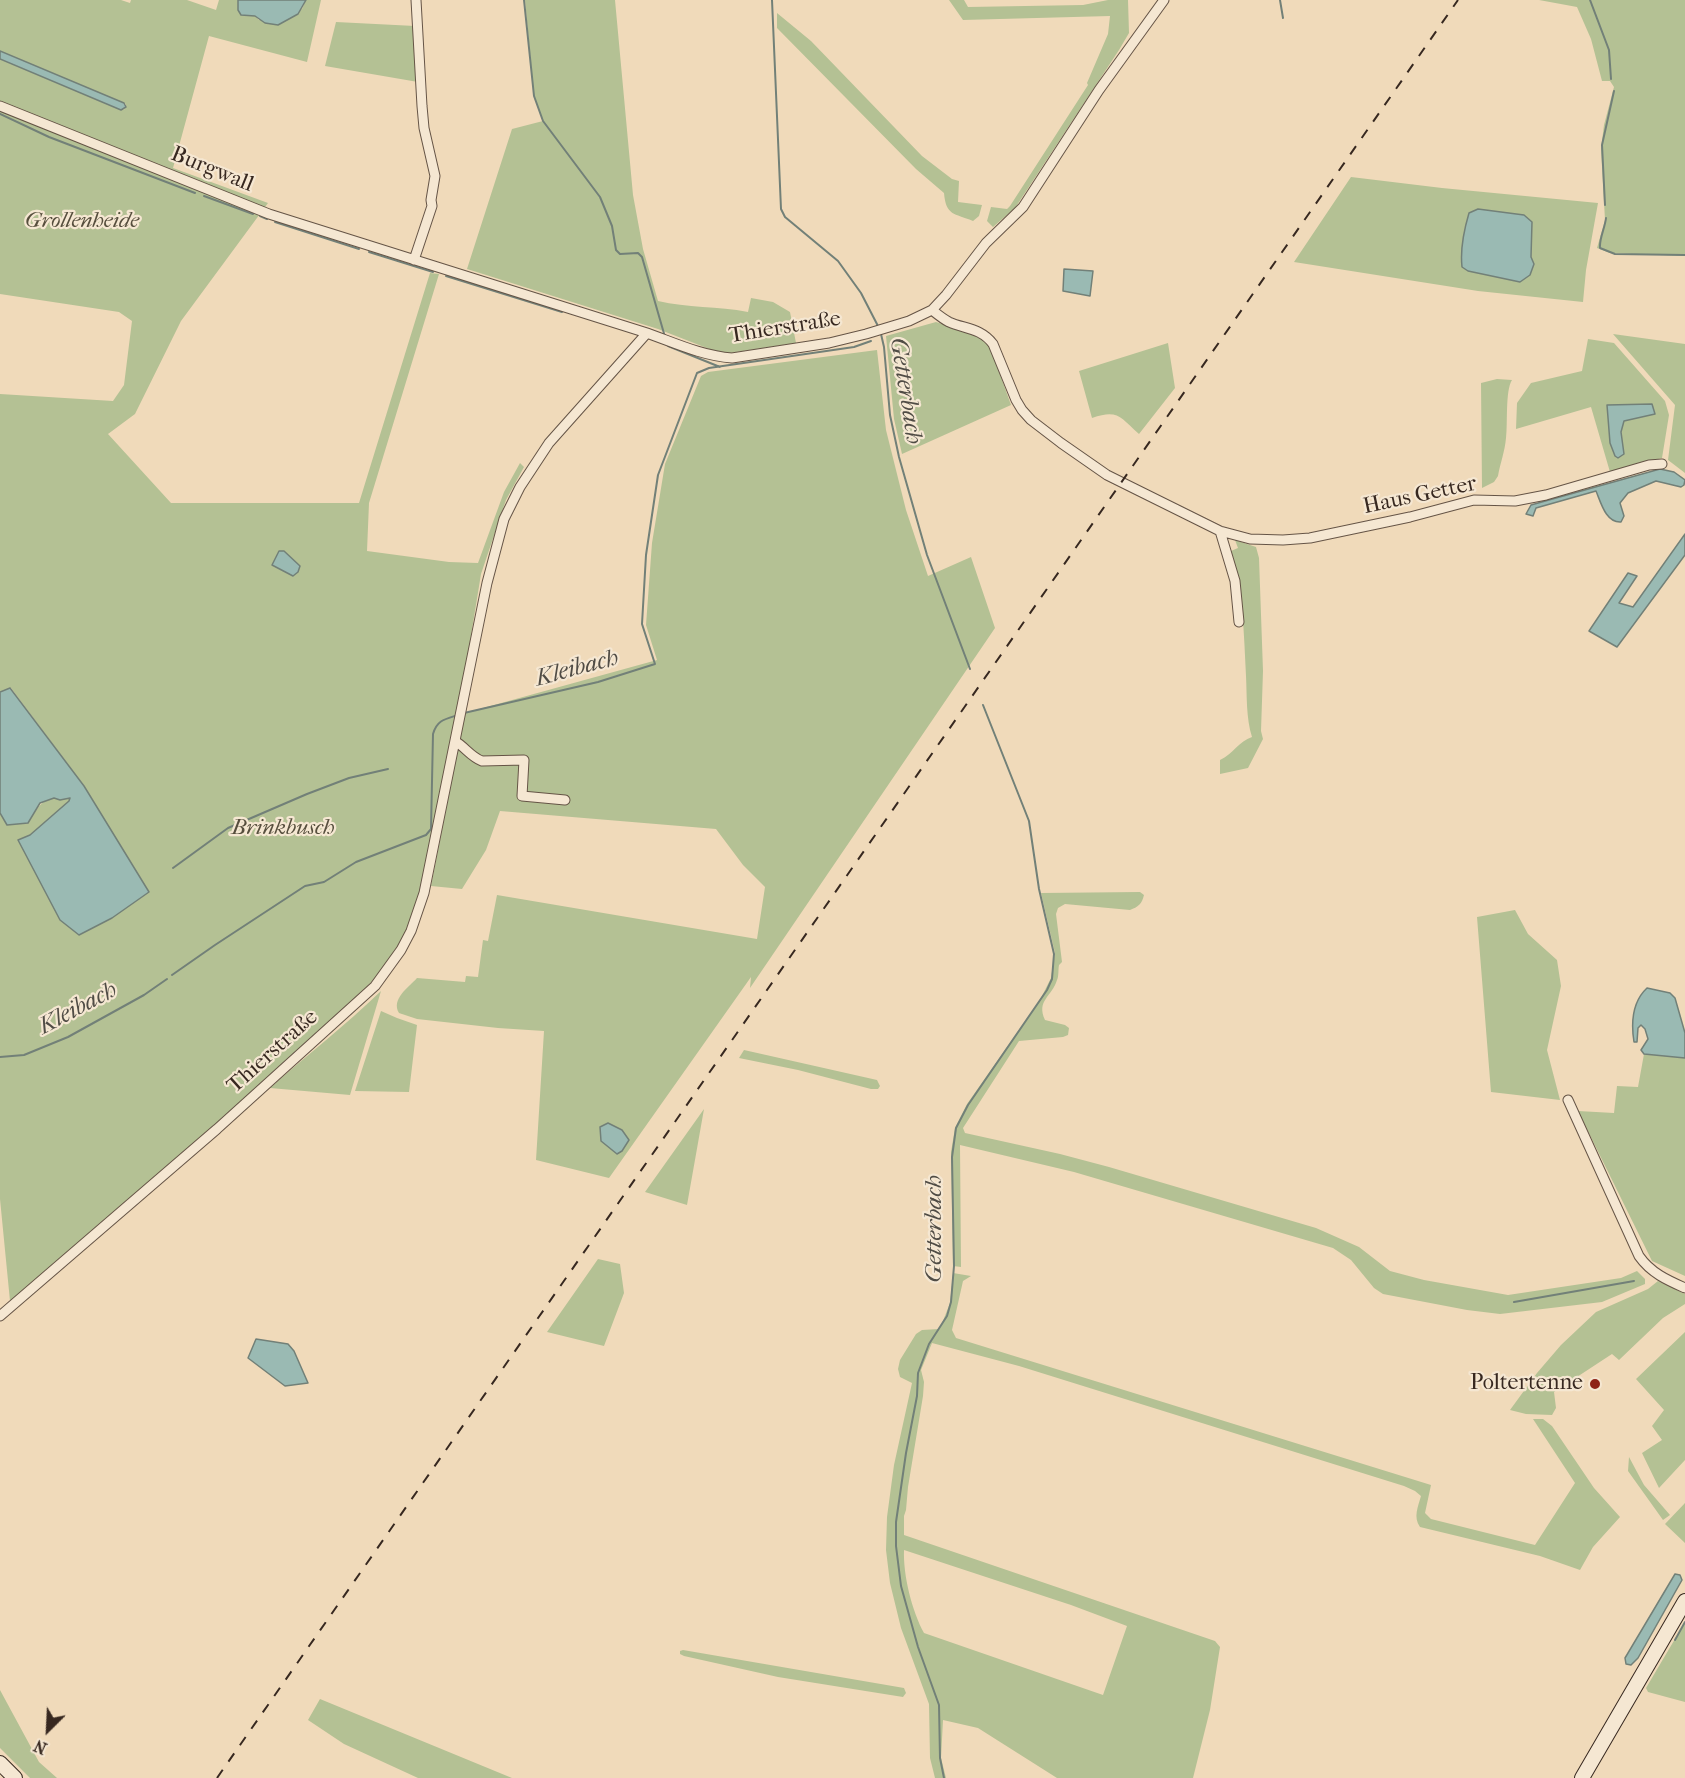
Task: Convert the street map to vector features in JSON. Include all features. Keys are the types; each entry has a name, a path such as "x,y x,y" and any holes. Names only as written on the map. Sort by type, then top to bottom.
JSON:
{"main road":[{"path":"1582,1778 1685,1601"},
{"path":"0,1763 15,1778"}],"street":[{"path":"414,260 432,206 435,176 424,128 416,0"},
{"name":"Thierstraße","path":"0,1316 217,1129 353,1007 382,977 401,950 411,931 424,892 496,542 511,502 532,466 549,443 647,333 717,357 732,358 829,343 890,327 932,310 986,243 1023,207 1099,90 1164,0"},
{"name":"Burgwall","path":"0,106 268,214 647,333"},
{"name":"Haus Getter","path":"932,310 948,321 974,329 989,338 1019,405 1032,420 1061,443 1107,475 1220,531 1264,540 1310,538 1410,517 1474,500 1515,501 1546,495 1638,468 1662,464"},
{"path":"1220,531 1235,581 1239,622"},
{"path":"455,741 476,759 482,761 524,759 522,796 565,800"},
{"path":"1568,1100 1639,1256 1646,1267 1657,1275 1685,1288"}],"green space":[{"path":"0,0 121,0 130,3 131,0 187,0 216,10 219,0 238,0 238,10 246,16 255,16 259,20 302,9 306,0 321,0 307,62 209,36 173,168 268,203 181,321 135,414 108,434 171,503 359,503 430,273 439,274 369,503 367,551 449,562 478,563 504,492 520,463 524,467 506,500 481,574 469,648 421,892 408,929 386,968 341,1015 142,1190 10,1301 0,1199 0,813 7,825 28,823 44,802 54,798 70,797 69,801 30,835 149,892 84,786 11,688 0,692 0,394 113,401 124,385 132,321 119,312 0,294 0,59 121,110 125,109 126,104 0,51"},
{"path":"525,0 615,0 633,195 643,249 658,301 748,312 751,298 773,302 790,312 796,343 730,353 717,352 658,329 467,269 512,129 543,121 534,96"},
{"path":"949,0 964,0 968,7 1083,5 1108,0 1128,0 1129,33 1119,50 1015,208 993,227 987,221 991,207 1007,209 1010,206 1088,85 1108,34 1110,16 963,20"},
{"path":"1539,0 1685,0 1685,256 1610,253 1597,248 1605,220 1601,149 1604,125 1614,87 1610,81 1602,81 1591,39 1577,7"},
{"path":"777,13 811,41 922,156 952,179 959,181 958,202 982,205 979,216 973,221 949,210 944,193 916,169 777,28"},
{"path":"336,22 415,26 418,82 325,66"},
{"path":"1351,177 1598,203 1586,270 1583,302 1478,291 1294,262","holes":["1478,209 1524,215 1532,222 1531,257 1461,258 1469,213"]},
{"path":"936,322 978,335 990,346 1011,405 902,454 894,419 886,336"},
{"path":"1613,334 1685,344 1685,473 1668,460 1675,405"},
{"path":"1588,339 1614,343 1665,401 1669,415 1662,458 1610,472 1591,407 1516,429 1517,403 1531,383 1582,371"},
{"path":"1168,343 1175,388 1139,434 1118,416 1108,414 1092,418 1079,371"},
{"path":"877,350 886,430 906,510 928,576 971,557 995,628 750,988 751,977 609,1178 536,1160 544,1031 417,1019 399,1013 397,1003 402,994 417,978 465,982 466,976 478,977 483,940 488,941 497,895 757,939 765,887 743,865 716,829 500,811 486,850 462,889 431,886 465,713 657,660 646,625 652,543 665,464 701,376 708,372"},
{"path":"1497,379 1512,380 1508,399 1507,432 1498,476 1494,482 1482,488 1481,383"},
{"path":"1235,540 1256,547 1259,558 1263,671 1261,731 1263,739 1248,768 1220,774 1220,760 1243,741 1252,737 1248,715 1244,629 1231,551 1238,548"},
{"path":"1140,892 1144,895 1142,901 1130,910 1065,904 1058,908 1056,914 1062,962 1059,965 1055,986 1042,1008 1045,1020 1065,1025 1069,1028 1068,1035 1019,1041 963,1128 965,1133 1109,1167 1316,1228 1359,1247 1390,1271 1424,1280 1508,1295 1621,1278 1637,1271 1645,1279 1645,1284 1602,1302 1500,1314 1383,1294 1374,1288 1351,1260 1333,1248 1074,1172 960,1145 961,1267 953,1266 951,1152 955,1128 967,1104 1040,1000 1051,978 1055,953 1041,893"},
{"path":"1515,910 1528,934 1557,960 1561,986 1547,1050 1560,1100 1491,1092 1477,917"},
{"path":"381,991 350,1095 270,1088 354,1016"},
{"path":"381,1011 417,1025 409,1092 355,1091"},
{"path":"744,1050 877,1080 880,1086 878,1089 871,1089 798,1070 739,1058"},
{"path":"1644,1054 1685,1058 1685,1276 1652,1261 1578,1111 1614,1113 1617,1086 1638,1087"},
{"path":"704,1109 687,1205 645,1192"},
{"path":"598,1259 620,1264 624,1293 604,1346 547,1332"},
{"path":"953,1273 971,1276 963,1281 952,1330 956,1338 1431,1485 1425,1513 1431,1519 1535,1545 1575,1483 1533,1419 1543,1419 1552,1426 1594,1488 1620,1517 1593,1547 1580,1570 1540,1556 1420,1527 1416,1516 1421,1496 1404,1486 1019,1366 932,1343 921,1370 924,1382 923,1396 904,1516 904,1535 1215,1641 1220,1647 1210,1710 1193,1778 1057,1778 978,1728 943,1720 941,1758 946,1778 935,1778 930,1758 929,1704 901,1628 890,1583 886,1550 887,1517 894,1465 912,1383 900,1377 898,1369 900,1360 916,1334 922,1330 939,1329 950,1303","holes":["904,1550 1071,1605 1127,1626 1103,1695 924,1633 909,1593"]},
{"path":"1658,1281 1685,1294 1685,1304 1663,1318 1619,1360 1612,1354 1554,1392 1556,1408 1552,1415 1526,1414 1510,1410 1561,1345 1596,1312 1648,1289"},
{"path":"1685,1332 1685,1460 1659,1488 1642,1453 1662,1440 1652,1426 1664,1410 1636,1379"},
{"path":"1629,1457 1644,1485 1670,1515 1663,1520 1628,1471"},
{"path":"1685,1503 1685,1543 1665,1524"},
{"path":"1685,1622 1685,1702 1648,1692 1646,1688"},
{"path":"683,1650 904,1688 906,1693 903,1697 778,1677 684,1656 680,1654"},
{"path":"0,1690 39,1762 57,1778 30,1778 0,1748"},
{"path":"320,1699 512,1778 418,1778 344,1744 308,1720"}],"water":[{"path":"238,0 306,0 298,14 278,25 265,23 255,16 241,15 238,10"},
{"path":"0,51 124,103 126,107 121,110 0,59"},
{"path":"1478,209 1524,215 1532,222 1531,257 1534,264 1530,275 1520,282 1468,271 1462,267 1462,246 1467,219 1469,213"},
{"path":"1064,269 1093,271 1090,296 1063,291"},
{"path":"1652,404 1655,414 1624,421 1621,432 1624,454 1618,458 1615,456 1610,443 1607,405"},
{"path":"1660,469 1674,472 1685,480 1684,485 1681,487 1656,481 1628,493 1620,503 1624,516 1621,522 1608,516 1596,491 1536,508 1533,516 1526,514 1531,505"},
{"path":"1685,534 1685,555 1617,647 1589,631 1628,573 1637,576 1619,603 1633,607"},
{"path":"279,551 284,551 300,566 298,572 293,576 272,565"},
{"path":"10,688 84,786 149,892 112,918 79,935 60,920 18,840 30,835 70,798 60,800 54,798 40,803 28,823 7,825 0,813 0,692"},
{"path":"1647,988 1670,993 1675,998 1685,1033 1685,1058 1644,1054 1641,1050 1648,1039 1641,1025 1638,1028 1637,1042 1634,1042 1634,1013 1638,1000"},
{"path":"608,1123 622,1130 629,1140 622,1151 617,1154 601,1141 600,1127"},
{"path":"256,1339 288,1344 294,1351 308,1383 285,1386 248,1358"},
{"path":"1675,1574 1680,1575 1682,1580 1638,1658 1631,1665 1626,1664 1625,1658"}],"waterway":[{"path":"524,0 534,96 543,121 600,197 612,226 616,250 620,254 638,253 642,257 665,337"},
{"name":"Getterbach","path":"772,0 781,209 785,217 838,261 861,293 879,328"},
{"path":"1280,0 1283,18"},
{"path":"1590,0 1609,50 1611,79"},
{"path":"1605,205 1602,145 1614,91"},
{"path":"0,114 49,137 195,193"},
{"path":"204,196 253,214"},
{"path":"260,216 267,219"},
{"path":"1606,218 1600,248 1615,254 1685,255"},
{"path":"275,222 359,249"},
{"path":"369,252 433,272"},
{"path":"446,276 562,312"},
{"name":"Getterbach","path":"881,334 890,415 899,457 927,555 970,669"},
{"name":"Kleibach","path":"464,713 598,682 655,664 642,624 646,555 658,475 697,373 709,368 854,347 871,341"},
{"path":"667,343 668,346 720,367"},
{"name":"Getterbach","path":"944,1778 940,1758 939,1705 918,1647 901,1586 896,1546 896,1522 917,1396 918,1373 929,1344 947,1316 951,1302 954,1266 952,1157 956,1128 968,1105 1047,990 1052,979 1054,954 1039,889 1029,821 983,705"},
{"name":"Kleibach","path":"172,975 305,886 324,882 356,862 426,835 431,829 433,734 439,723 458,715"},
{"path":"173,868 228,828 349,778 388,769"},
{"name":"Kleibach","path":"0,1057 24,1055 68,1037 144,995 167,979"},
{"path":"1514,1302 1634,1281"},
{"path":"1675,1640 1685,1622"}],"railway":[{"path":"217,1778 1458,0"}],"place":[{"name":"Poltertenne","path":"1595,1384"}],"park label":[{"name":"Grollenheide","path":"82,222"},
{"name":"Brinkbusch","path":"283,829"}]}
